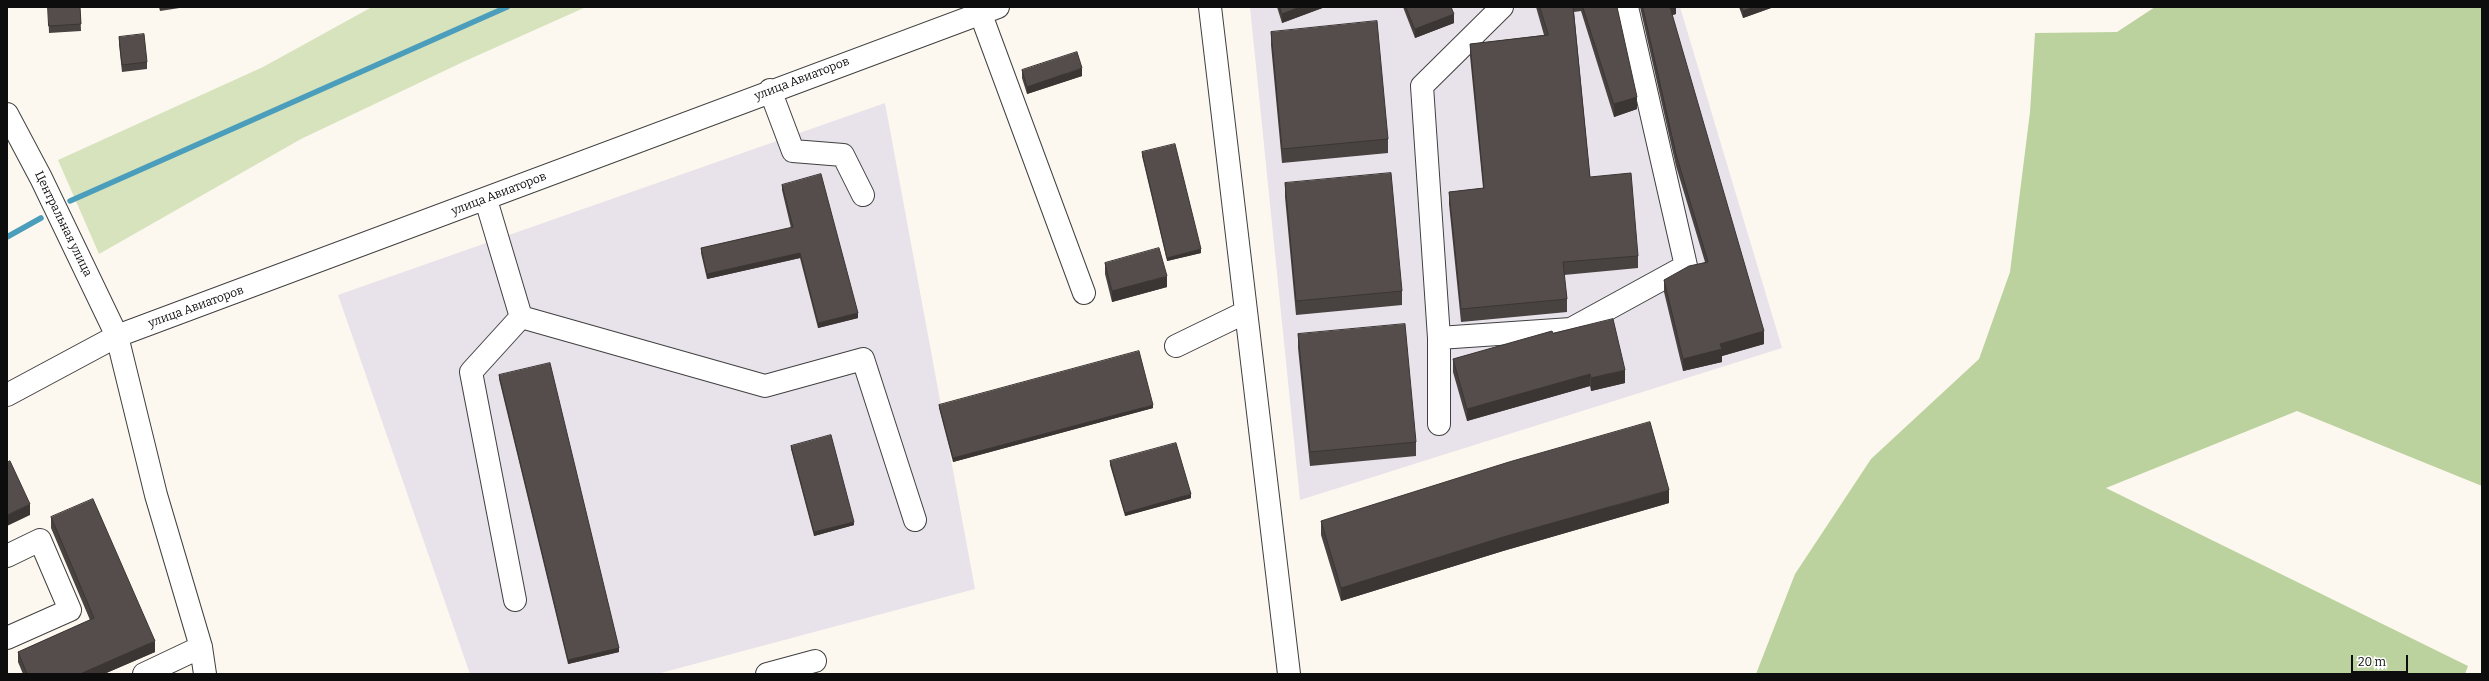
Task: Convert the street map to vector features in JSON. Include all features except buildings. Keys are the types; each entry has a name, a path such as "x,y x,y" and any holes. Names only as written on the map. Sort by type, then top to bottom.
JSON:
{"street":[{"path":"1210,7 1289,674"},
{"path":"1440,424 1439,338 1422,86 1502,7"},
{"path":"1439,338 1571,329 1686,266 1627,7"},
{"path":"989,10 1084,293"},
{"name":"улица Авиаторов","path":"7,395 117,336 486,200 770,90 989,10"},
{"path":"770,90 793,151 843,155 863,195"},
{"name":"Центральная улица","path":"7,114 41,178 117,336 156,495 201,647 205,674"},
{"path":"486,200 521,317"},
{"path":"1176,346 1246,312"},
{"path":"521,317 765,386 863,359 915,520"},
{"path":"515,600 471,372 521,317"},
{"path":"7,556 40,540 70,610 7,638"},
{"path":"144,674 201,647"},
{"path":"767,674 815,661"}],"shaded area":[{"path":"1250,7 1680,7 1782,348 1300,500"},
{"path":"885,103 975,589 657,674 470,674 338,295"}],"green space":[{"path":"372,7 586,7 463,62 301,139 99,254 58,160 263,67"},
{"path":"2155,7 2482,7 2482,486 2297,411 2106,488 2468,666 2465,674 1756,674 1795,574 1871,459 1979,359 2010,272 2030,112 2035,33 2117,32"}],"waterway":[{"path":"70,201 507,7"},
{"path":"7,237 41,218"}]}
